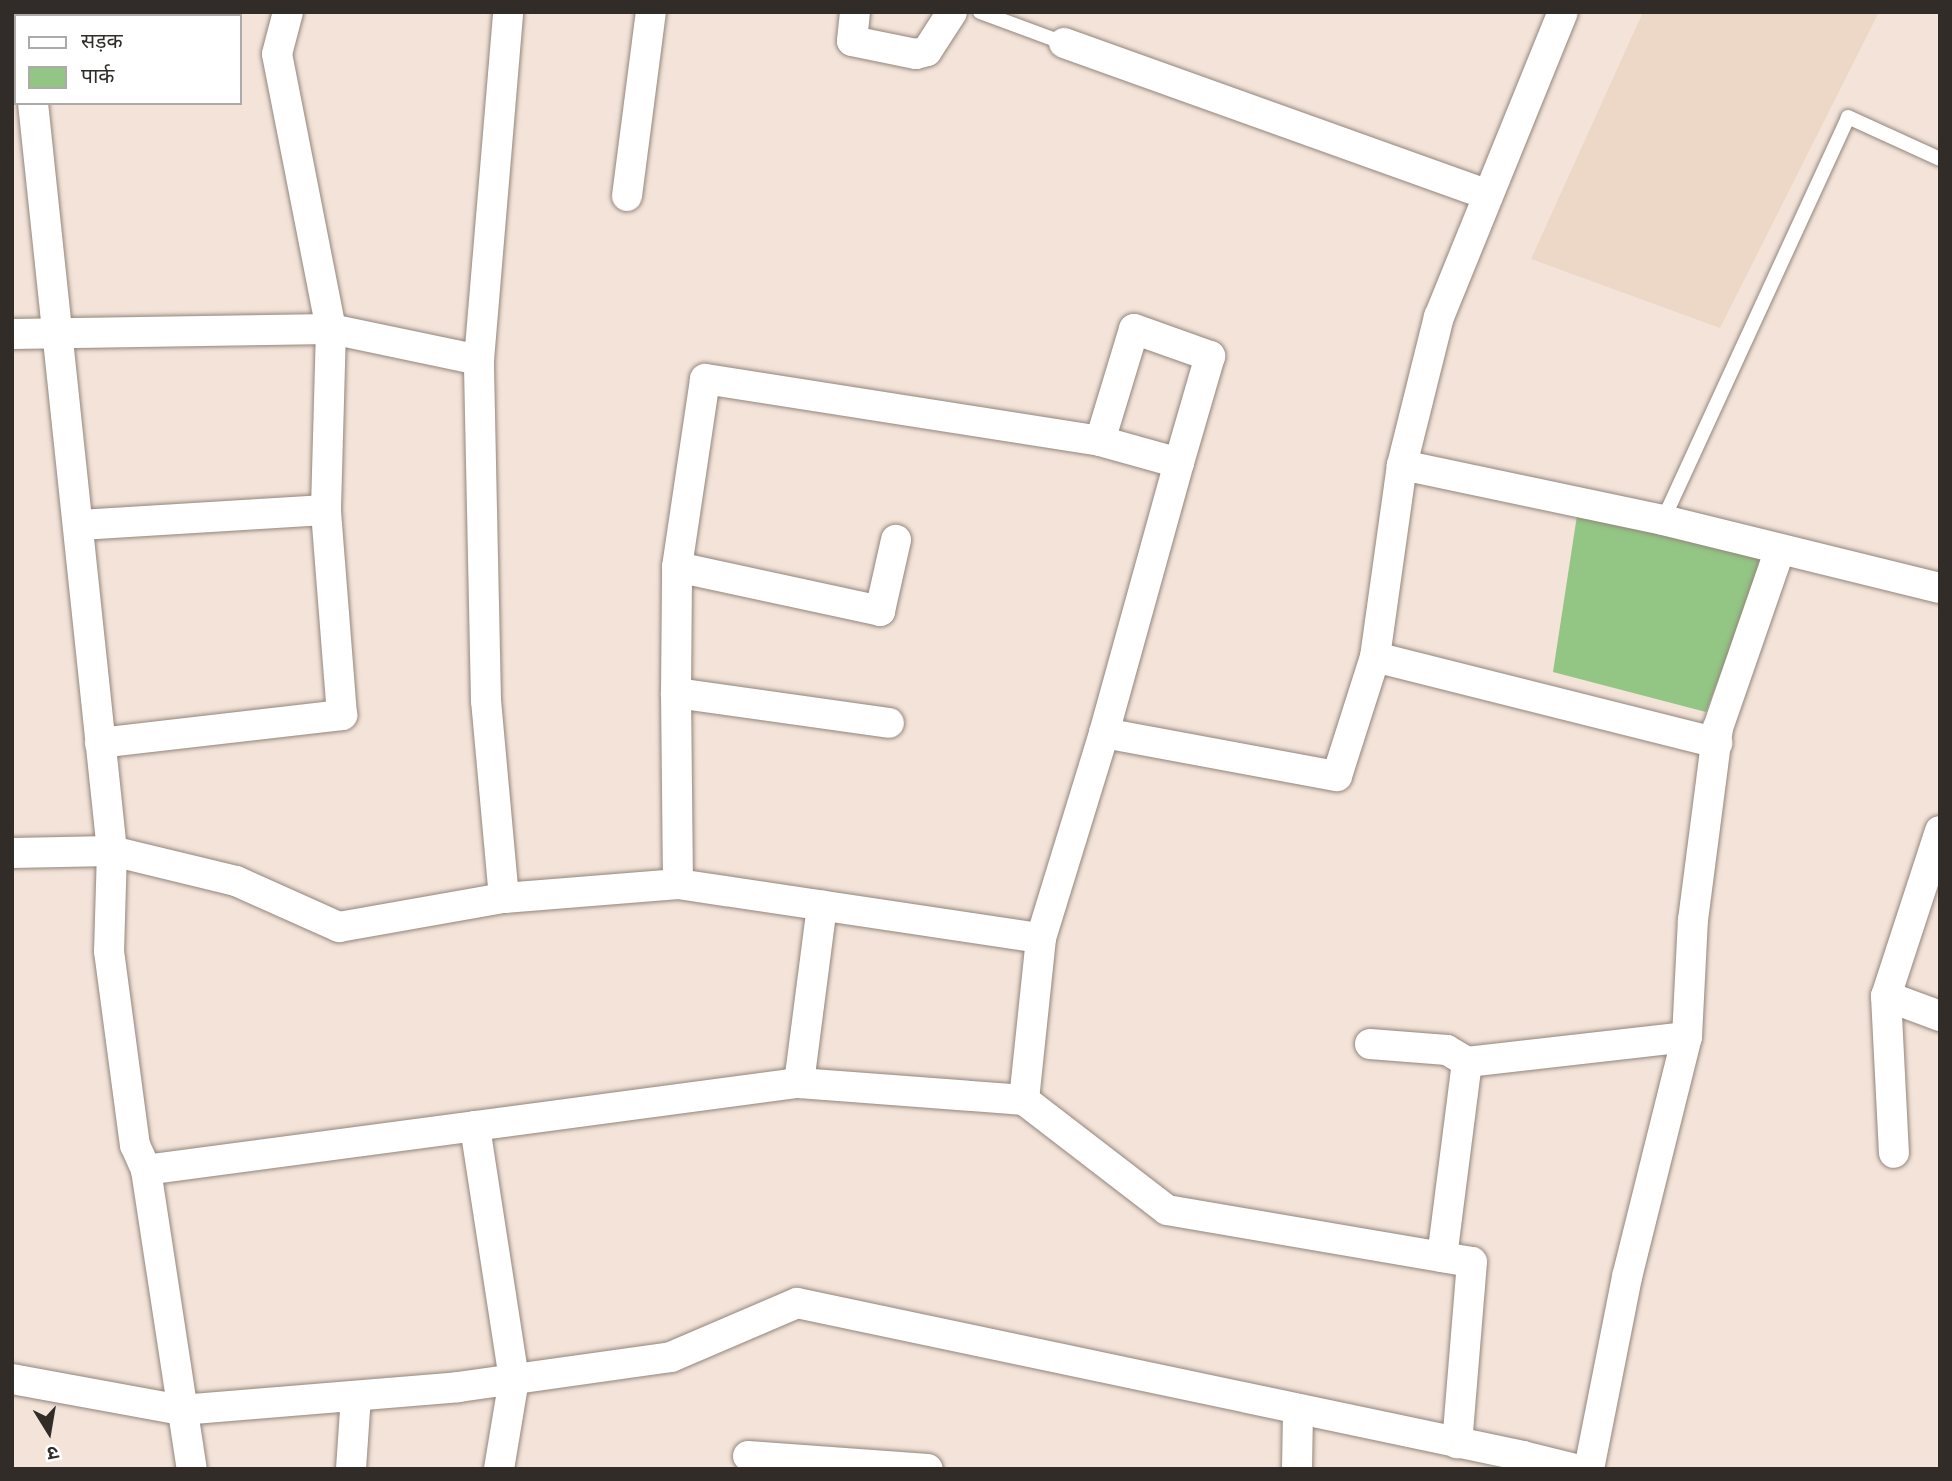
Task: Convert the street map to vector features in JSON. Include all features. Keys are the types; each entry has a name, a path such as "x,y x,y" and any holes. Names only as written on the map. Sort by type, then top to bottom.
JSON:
{"street":[{"path":"100,743 342,715 326,510 331,328 277,54 288,12"},
{"path":"504,898 486,701 479,360 508,12"},
{"path":"628,196 652,12"},
{"path":"855,12 852,41 916,54 927,51 952,12"},
{"path":"1104,733 1337,776 1375,657 1402,465 1439,317 1486,194 1563,12"},
{"path":"1064,43 1486,194"},
{"path":"33,105 112,851 109,951 135,1145 146,1170 192,1469"},
{"path":"12,334 57,331 331,328 479,360"},
{"path":"1024,1100 1041,938 1104,733 1210,356 1134,329 1100,441"},
{"path":"678,884 677,567 705,379 1100,441 1179,463"},
{"path":"1402,465 1663,520 1940,588"},
{"path":"78,525 326,510"},
{"path":"677,567 880,611 895,540"},
{"path":"1589,1469 1627,1277 1687,1037 1693,920 1717,743 1780,548"},
{"path":"1375,657 1717,743"},
{"path":"676,693 889,723"},
{"path":"1894,1153 1886,996 1940,831"},
{"path":"12,853 112,851 236,881 339,927 504,898 678,884 1041,938"},
{"path":"799,1083 822,905"},
{"path":"1886,996 1940,1016"},
{"path":"1370,1044 1447,1050 1467,1062 1687,1037"},
{"path":"1442,1257 1467,1062"},
{"path":"146,1170 799,1083 1024,1100 1167,1210 1472,1262 1457,1443"},
{"path":"475,1126 514,1379 499,1469"},
{"path":"12,1379 181,1410 356,1396 514,1379 671,1357 797,1303 1457,1443 1522,1462 1575,1469"},
{"path":"351,1469 356,1396"},
{"path":"1297,1469 1298,1410"},
{"path":"748,1456 928,1469"}],"lane":[{"path":"980,12 1064,43"},
{"path":"1663,520 1848,117 1940,159"}],"shaded area":[{"path":"1643,12 1879,12 1720,328 1531,259"}],"green space":[{"path":"1578,509 1766,556 1706,712 1553,672"}]}
